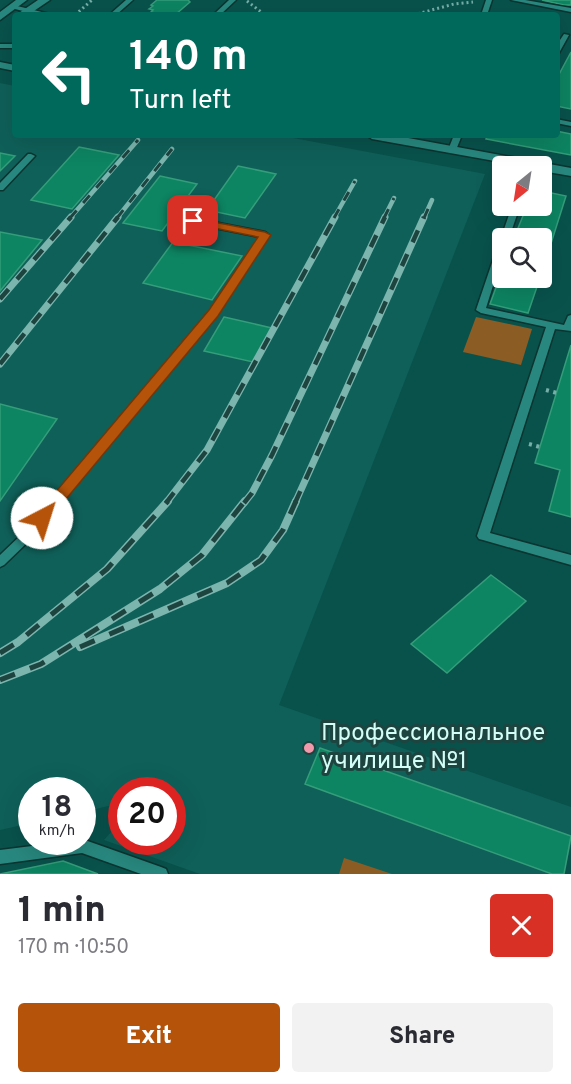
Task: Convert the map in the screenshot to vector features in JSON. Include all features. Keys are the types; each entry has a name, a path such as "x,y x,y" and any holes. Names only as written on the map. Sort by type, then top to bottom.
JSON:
{"street":[{"path":"13,12 22,0"},
{"path":"16,12 45,0"},
{"path":"0,27 11,14"},
{"path":"388,138 492,158"},
{"path":"552,169 571,172"}],"lane":[{"path":"115,12 130,0"},
{"path":"219,12 232,0"},
{"path":"514,0 571,10"},
{"path":"452,150 457,138"},
{"path":"0,188 31,156"},
{"path":"0,562 27,536 213,313 265,235 193,221"},
{"path":"492,276 481,310 568,329 571,318"},
{"path":"551,325 483,536 571,560"},
{"path":"0,856 82,846 161,874"}],"path":[{"path":"78,12 92,0"},
{"path":"246,0 261,12"},
{"path":"424,12 476,1"}],"shaded area":[{"path":"0,83 12,85 12,138 293,138 485,174 279,705 571,807 571,844 564,874 200,874 146,855 186,855 186,777 108,777 108,806 96,809 96,777 18,777 18,826 0,830"},
{"path":"476,317 532,329 521,365 463,352"},
{"path":"344,858 392,874 339,874"}],"building":[{"path":"157,0 188,0 190,2 178,12 151,12 153,10 149,9 153,6 151,5"},
{"path":"542,0 571,0 571,5 564,5"},
{"path":"571,52 571,109 560,107 560,73"},
{"path":"560,132 571,134 571,155 486,139 560,138"},
{"path":"79,147 119,155 72,209 31,200"},
{"path":"0,153 15,156 0,171"},
{"path":"238,166 276,174 245,218 207,210"},
{"path":"160,176 197,184 162,231 123,223"},
{"path":"552,193 566,196 552,240 552,228 518,228 523,216 552,216"},
{"path":"0,232 42,240 0,291"},
{"path":"173,242 242,256 212,300 143,283"},
{"path":"496,288 537,288 528,313 490,304"},
{"path":"224,317 272,328 253,362 204,351"},
{"path":"571,345 571,517 549,511 560,470 535,463"},
{"path":"0,404 57,419 0,501"},
{"path":"491,575 526,601 447,673 411,644"},
{"path":"320,748 571,836 564,874 552,874 305,784"},
{"path":"63,861 98,874 0,874"}],"railway":[{"path":"70,218 138,140"},
{"path":"117,218 172,149"},
{"path":"334,218 355,181"},
{"path":"384,218 394,198"},
{"path":"424,218 432,200"},
{"path":"0,299 71,217"},
{"path":"0,364 118,217"},
{"path":"166,503 207,450 335,217"},
{"path":"244,503 252,493 272,455 385,217"},
{"path":"295,503 424,217"},
{"path":"0,653 18,642 107,569 168,501"},
{"path":"0,680 41,664 160,589 202,555 245,501"},
{"path":"80,647 227,583 261,560 283,530 296,501"}],"place":[{"name":"Профессиональное училище №1","path":"309,748"}],"route":[{"path":"42,518 213,313 265,235 193,221"}]}
